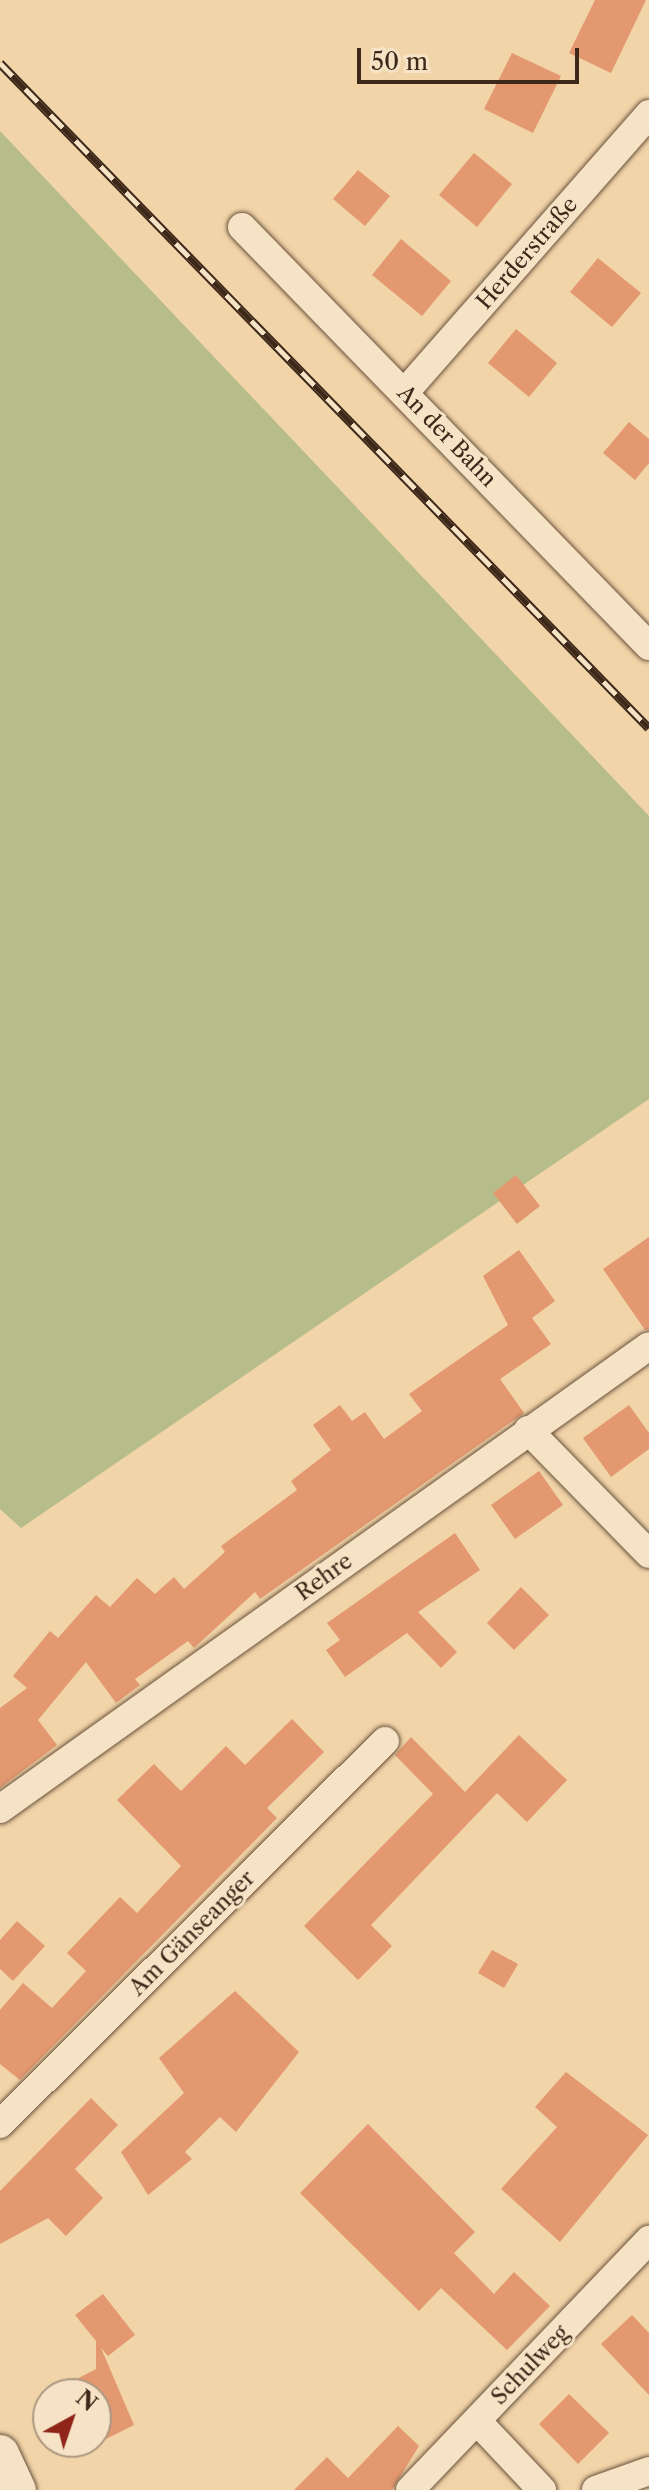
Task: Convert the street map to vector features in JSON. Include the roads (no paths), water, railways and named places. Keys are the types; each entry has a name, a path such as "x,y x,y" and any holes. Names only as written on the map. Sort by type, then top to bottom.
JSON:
{"main road":[{"path":"0,2454 17,2490"}],"street":[{"name":"Herderstraße","path":"405,392 649,114"},
{"name":"An der Bahn","path":"242,227 649,646"},
{"name":"Rehre","path":"2,1805 649,1346"},
{"path":"528,1430 649,1554"},
{"name":"Am Gänseanger","path":"0,2124 385,1741"},
{"name":"Schulweg","path":"410,2490 649,2240"},
{"path":"477,2421 542,2490"},
{"path":"596,2490 649,2471"}],"railway":[{"path":"0,63 649,728"}]}
